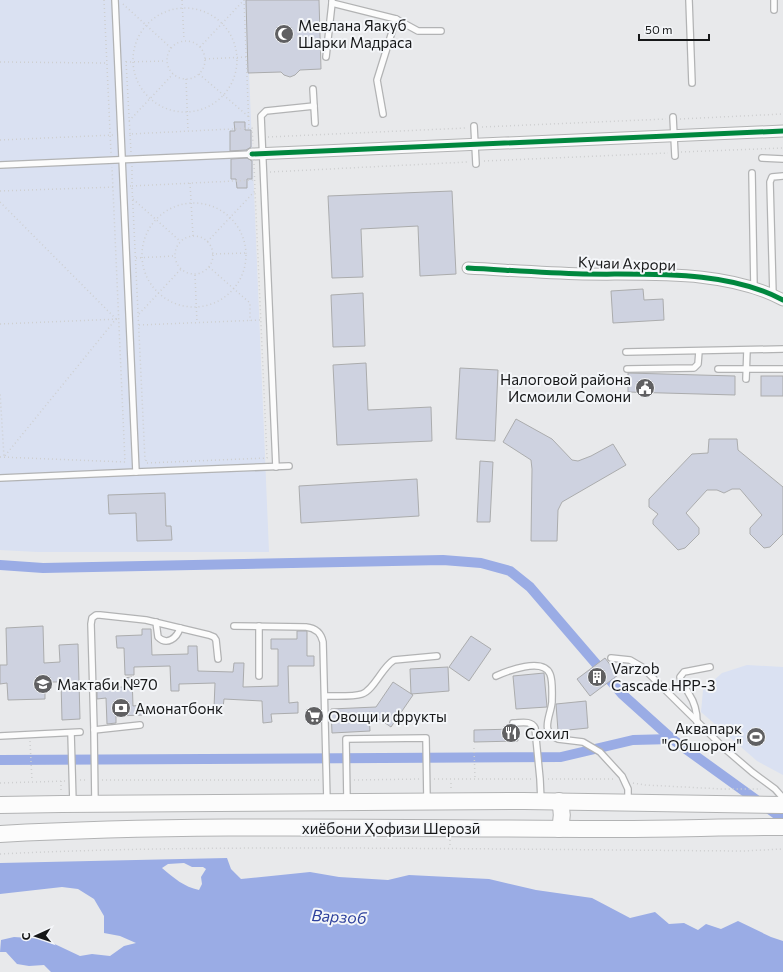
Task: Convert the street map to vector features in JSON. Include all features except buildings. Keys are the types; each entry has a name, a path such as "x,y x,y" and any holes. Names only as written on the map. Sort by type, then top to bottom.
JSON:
{"main road":[{"name":"хиёбони Ҳофизи Шерозӣ","path":"0,805 67,798 95,804 559,801 783,805"},
{"path":"559,801 562,814 562,823 559,829"},
{"path":"620,829 616,822 616,806 624,802"},
{"name":"хиёбони Ҳофизи Шерозӣ","path":"0,834 125,828 620,829 783,827"}],"street":[{"path":"257,154 783,131"},
{"name":"Кучаи Ахрори","path":"468,268 556,273 633,274 713,279 754,287 778,297"}],"lane":[{"path":"115,0 136,472"},
{"path":"689,0 692,83"},
{"path":"774,0 774,10"},
{"path":"326,57 332,2 396,20 418,31 441,31"},
{"path":"383,114 377,80 396,20"},
{"path":"313,89 315,123"},
{"path":"276,467 263,172 257,154 261,137 260,116 264,112 272,110 314,106"},
{"path":"673,118 675,154"},
{"path":"474,127 476,163"},
{"path":"0,165 257,154"},
{"path":"762,158 783,159"},
{"path":"752,174 754,287"},
{"path":"778,297 770,185 772,178 783,176"},
{"path":"626,352 783,349"},
{"path":"746,350 746,379"},
{"path":"627,369 694,368 698,364 699,351"},
{"path":"718,369 783,369"},
{"path":"0,478 289,466"},
{"path":"95,804 92,618 100,615 156,622 214,637 217,643 218,660"},
{"path":"156,622 158,637 163,641 174,639 180,628"},
{"path":"234,626 306,627 318,631 322,638 328,802"},
{"path":"259,626 259,676"},
{"path":"325,696 359,695 365,692 388,663 394,660 437,656"},
{"path":"611,658 630,660 642,667 724,748 775,789 783,798"},
{"path":"496,676 522,667 535,666 545,668 550,674 551,678 552,702 547,724 552,736 558,739 583,742 593,746 612,763 625,781 628,789 624,802"},
{"path":"697,722 694,702 680,676 684,672 710,667"},
{"path":"513,723 530,723 534,725 536,731 541,801"},
{"path":"94,730 140,725"},
{"path":"0,736 80,732"},
{"path":"67,798 73,780 71,733"},
{"path":"347,802 346,739 426,738 427,802"}],"path":[{"path":"0,457 125,462 104,0"},
{"path":"123,0 123,11"},
{"path":"182,0 184,40"},
{"path":"200,47 244,0"},
{"path":"0,140 249,128 244,0"},
{"path":"123,4 171,48"},
{"path":"183,8 204,11 222,23 232,37 237,57 234,79 224,96 204,109 187,113 162,107 150,99 138,83 133,62 136,41 146,25 158,15 170,10 183,8"},
{"path":"184,40 194,43 200,47 205,59 203,68 198,74 186,79 177,77 173,74 167,66 166,61 171,48 175,43 184,40"},
{"path":"126,55 132,186 254,180"},
{"path":"205,59 246,57"},
{"path":"126,62 166,61"},
{"path":"0,62 117,63"},
{"path":"129,121 173,74"},
{"path":"198,74 248,117"},
{"path":"186,79 188,131"},
{"path":"252,138 783,114"},
{"path":"263,172 783,148"},
{"path":"190,183 193,236"},
{"path":"0,191 112,187"},
{"path":"146,460 146,463 267,458 255,191 207,242"},
{"path":"133,199 180,241"},
{"path":"0,202 116,319"},
{"path":"191,203 209,205 217,208 230,217 241,232 246,253 243,274 228,296 205,307 196,308 179,306 158,294 147,278 142,258 142,244 145,236 156,219 167,210 175,206 191,203"},
{"path":"193,236 202,238 207,242 212,249 212,259 209,266 204,271 190,274 178,266 174,256 176,246 180,241 193,236"},
{"path":"212,254 246,253"},
{"path":"136,258 174,256"},
{"path":"209,266 250,303 250,321"},
{"path":"139,314 181,269"},
{"path":"195,274 197,323"},
{"path":"0,324 119,318"},
{"path":"4,457 116,319"},
{"path":"139,325 269,320"},
{"path":"0,392 4,457"},
{"path":"30,735 32,781"},
{"path":"474,748 475,779"},
{"path":"451,779 451,792"},
{"path":"346,780 613,779 645,785 722,789 763,789"},
{"path":"0,783 73,780 327,780"},
{"path":"61,781 67,798"},
{"path":"450,838 450,848"},
{"path":"63,846 63,851"},
{"path":"0,854 63,851 240,848 450,848 744,851 782,849"}],"shaded area":[{"path":"0,0 246,0 269,552 38,552 0,550"},
{"name":"Аквапарк \"Обшорон\"","path":"747,665 783,667 783,775 757,761 701,712 703,690 722,673"}],"water":[{"name":"Варзоб","path":"227,858 231,869 241,879 310,872 339,877 388,880 409,875 489,879 536,890 592,898 630,918 655,912 669,924 684,923 698,930 706,924 721,929 738,921 771,937 783,941 783,972 51,972 44,965 29,966 17,964 6,952 0,952 1,940 14,937 44,939 80,956 92,954 110,956 124,946 136,943 120,936 104,933 104,916 94,899 78,889 62,887 0,894 0,863","holes":["184,863 192,867 203,867 206,869 201,877 202,884 199,890 175,879 162,868 168,864"]}],"waterway":[{"path":"0,565 43,568 443,560 481,563 510,571 530,587 622,694 672,739 783,819"},
{"path":"0,760 561,757 633,740 672,739"}],"cycle path":[{"path":"252,154 783,131"},
{"path":"468,268 568,274 659,274 711,278 760,290 783,300"}],"place":[{"name":"Мевлана Яакуб Шарки Мадраса","path":"284,34"},
{"name":"Налоговой района Исмоили Сомони","path":"645,388"},
{"name":"Varzob Cascade HPP-3","path":"597,677"},
{"name":"Мактаби №70","path":"43,684"},
{"name":"Амонатбонк","path":"121,708"},
{"name":"Овощи и фрукты","path":"314,716"},
{"name":"Сохил","path":"511,733"},
{"name":"Аквапарк \"Обшорон\"","path":"756,737"}]}
